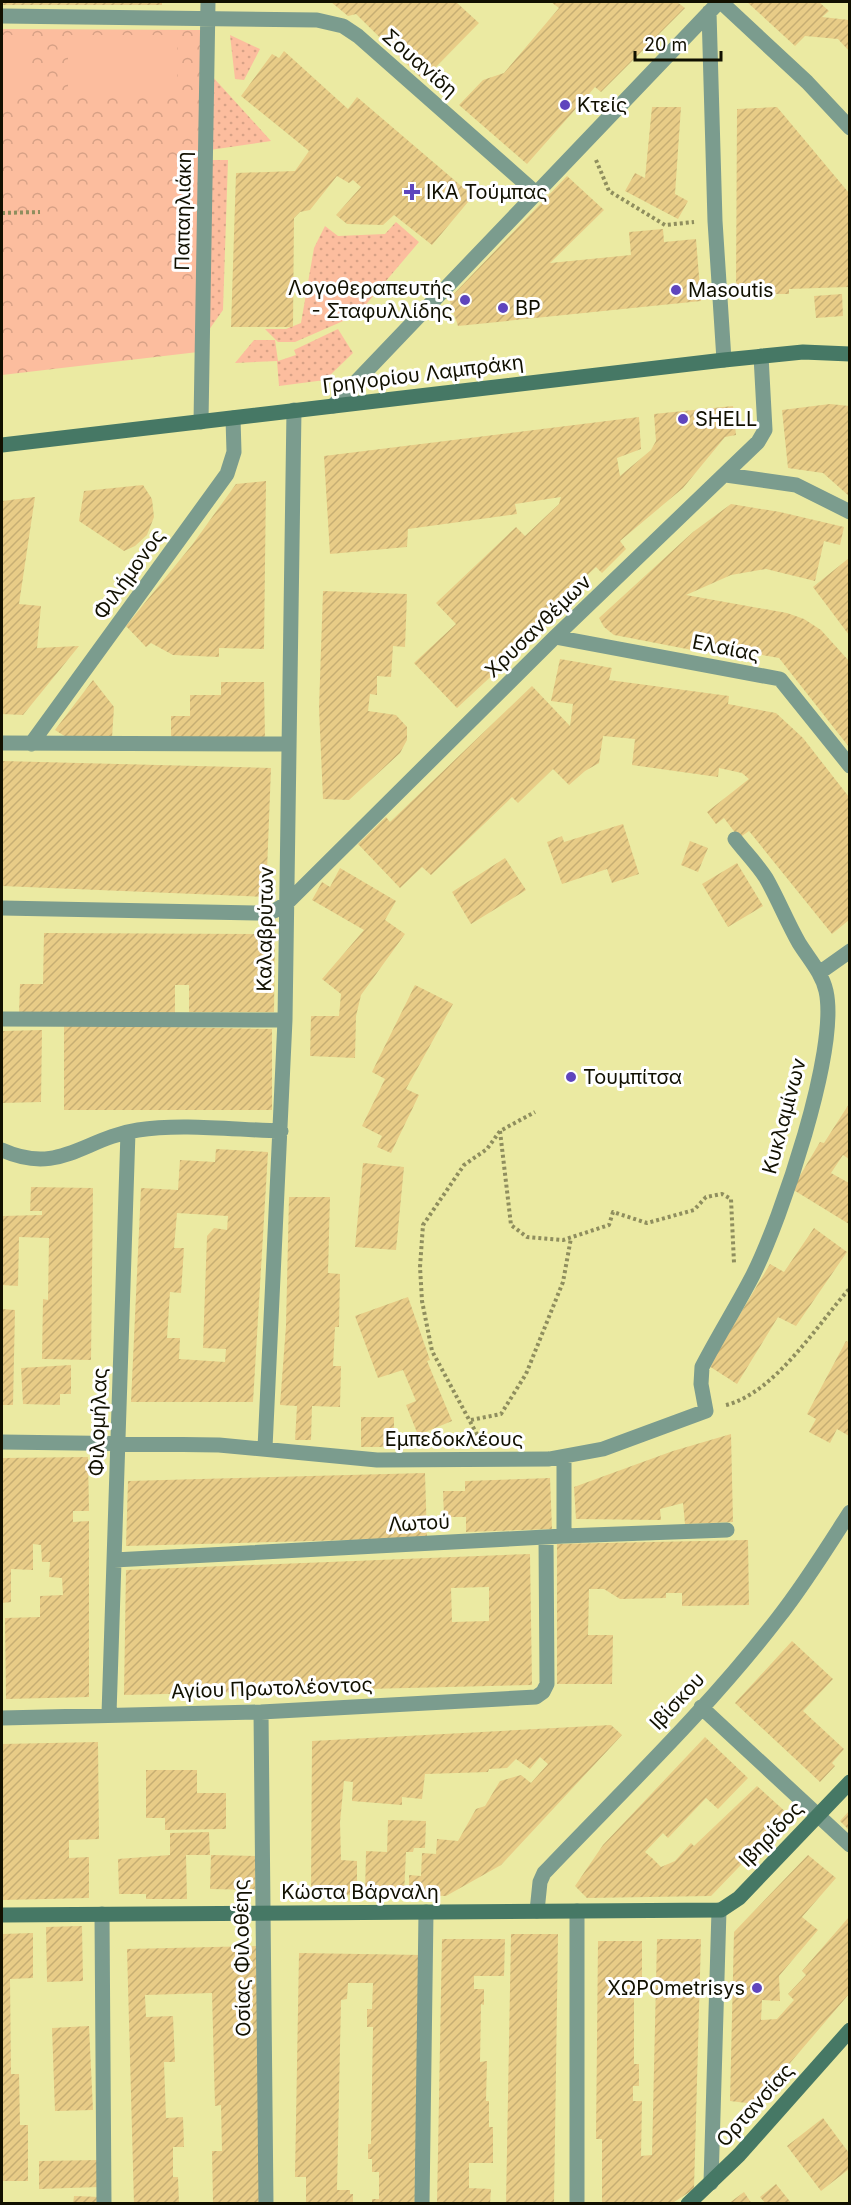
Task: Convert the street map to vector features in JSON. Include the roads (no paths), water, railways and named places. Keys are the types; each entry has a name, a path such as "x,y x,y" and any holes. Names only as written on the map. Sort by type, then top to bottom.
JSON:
{"street":[{"name":"Παπαηλιάκη","path":"201,422 208,2"},
{"path":"716,5 807,82 849,128"},
{"path":"333,406 716,5"},
{"path":"716,5 715,221 724,360"},
{"name":"Σουανίδη","path":"2,16 317,20 343,26 358,36 536,193"},
{"name":"Γρηγορίου Λαμπράκη","path":"2,445 761,356 803,352 849,354"},
{"name":"Χρυσανθέμων","path":"286,904 555,637 758,442 765,430 761,356"},
{"name":"Καλαβρύτων","path":"265,1448 285,1020 294,410"},
{"name":"Φιλήμονος","path":"31,744 227,474 234,459 233,418"},
{"path":"726,475 796,485 849,512"},
{"name":"Ελαίας","path":"555,637 780,679 849,766"},
{"path":"2,743 289,744"},
{"name":"Κυκλαμίνων","path":"706,1411 701,1384 702,1367 740,1299 776,1221 813,1103 825,1041 828,1008 826,990 819,973 800,944 765,877 735,839"},
{"path":"2,908 260,913 274,911 286,904"},
{"path":"819,973 849,951"},
{"path":"2,1019 285,1020"},
{"path":"2,1150 39,1161 69,1154 128,1132 161,1128 281,1131"},
{"name":"Φιλομήλας","path":"109,1714 128,1132"},
{"name":"Εμπεδοκλέους","path":"2,1442 118,1442 265,1448 377,1460 564,1458 621,1444 706,1411"},
{"path":"564,1458 564,1536"},
{"name":"Ιβίσκου","path":"537,1911 540,1882 544,1873 701,1707 779,1617 849,1512"},
{"name":"Λωτού","path":"114,1560 564,1536 727,1530"},
{"name":"Αγίου Πρωτολέοντος","path":"2,1718 261,1712 528,1698 543,1692 548,1680 546,1537"},
{"path":"701,1707 849,1845"},
{"name":"Οσίας Φιλοθέης","path":"261,1712 266,2204"},
{"name":"Ιβηρίδος","path":"719,1910 739,1898 849,1782"},
{"path":"711,2183 719,1910"},
{"name":"Κώστα Βάρναλη","path":"2,1915 719,1910"},
{"path":"577,1911 577,2204"},
{"path":"422,2204 426,1912"},
{"path":"102,1914 104,2204"},
{"name":"Ορτανσίας","path":"688,2204 739,2155 849,2030"}],"place":[{"name":"Κτείς","path":"565,105"},
{"name":"ΙΚΑ Τούμπας","path":"412,192"},
{"name":"Masoutis","path":"676,290"},
{"name":"Λογοθεραπευτής - Σταφυλλίδης","path":"465,300"},
{"name":"BP","path":"503,308"},
{"name":"SHELL","path":"683,419"},
{"name":"Τουμπίτσα","path":"571,1077"},
{"name":"ΧΩΡΟmetrisys","path":"757,1988"}]}
